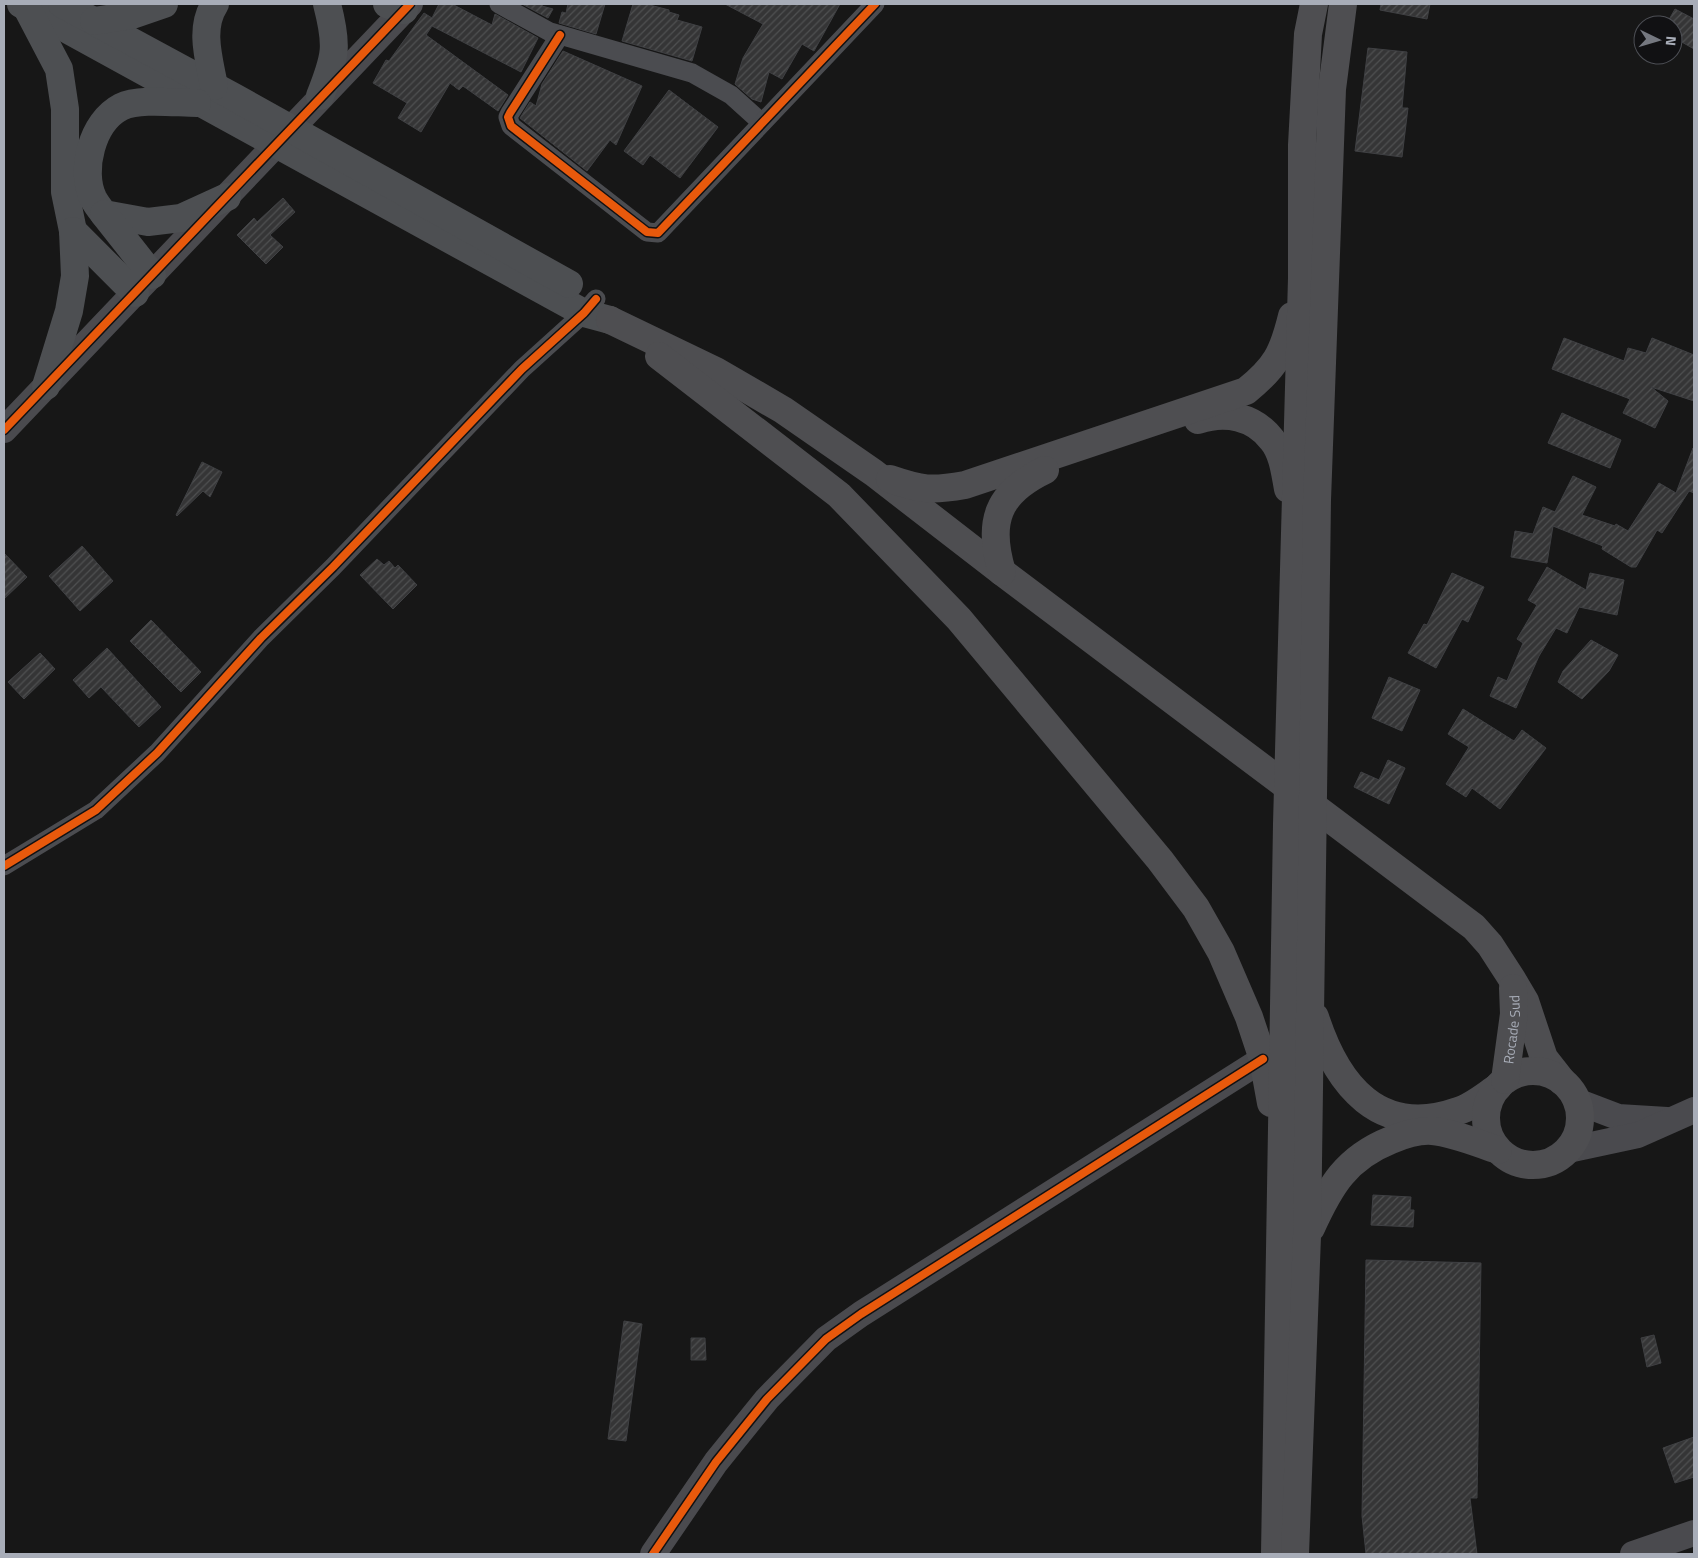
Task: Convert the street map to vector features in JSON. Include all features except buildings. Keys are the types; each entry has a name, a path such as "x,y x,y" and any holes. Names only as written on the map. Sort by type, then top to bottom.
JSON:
{"highway":[{"path":"1275,1554 1280,1180 1302,278 1302,145 1308,34 1314,4"},
{"path":"1294,1554 1307,1236 1317,500 1332,90 1343,4"},
{"path":"874,474 918,488 935,491 964,485 1246,391 1267,375 1280,355 1302,278"},
{"path":"603,315 716,371 783,410 874,474 1474,927 1490,945 1525,1001 1544,1058 1569,1091 1580,1118 1577,1135 1568,1150 1556,1160 1533,1165 1510,1160 1498,1150 1489,1135 1486,1119 1489,1102 1501,1084"},
{"path":"603,315 840,495 959,619 1160,860 1196,908 1225,960 1249,1017 1262,1058 1272,1107 1280,1180"},
{"path":"1002,572 995,549 995,532 999,511 1012,491 1025,480 1047,469 1213,415 1231,415 1253,423 1272,440 1282,460 1295,523"},
{"name":"Rocade Sud","path":"1501,1084 1514,1014 1512,979"},
{"path":"1309,998 1325,1046 1338,1070 1356,1093 1381,1111 1407,1118 1428,1118 1460,1111 1518,1073 1534,1071 1549,1074 1569,1091"},
{"path":"1307,1236 1326,1196 1346,1167 1375,1146 1406,1134 1430,1131 1452,1135 1498,1150"}],"main road":[{"path":"62,4 94,20 207,94"},
{"path":"94,20 132,15 164,4"},
{"path":"207,94 205,40 210,11 215,4"},
{"path":"320,96 334,60 334,30 327,4"},
{"path":"23,5 207,94 603,315"},
{"path":"23,5 59,69 65,109 66,192 73,231 75,276 69,311 46,386"},
{"path":"144,284 93,197 89,182 90,146 104,120 122,106 207,94"},
{"path":"104,214 148,222 181,218 227,196"},
{"path":"73,231 144,284"}],"street":[{"path":"499,4 540,27 560,35 692,73 731,95 762,123"},
{"path":"560,35 510,113 509,122 511,126 646,232 658,232 875,4"},
{"path":"4,430 227,196 400,6"},
{"path":"4,866 96,810 157,753 261,638 333,567 522,368 603,315"},
{"path":"654,1554 716,1462 767,1399 826,1339 861,1314 1262,1058"},
{"path":"1569,1091 1618,1117 1685,1115"},
{"path":"1568,1150 1638,1135 1685,1115"},
{"path":"1633,1554 1694,1533"}],"cycle path":[{"path":"4,430 410,4"},
{"path":"560,35 510,113 508,117 511,126 647,232 658,233 875,4"},
{"path":"4,866 96,810 157,753 261,638 333,567 522,369 584,313 596,299"},
{"path":"653,1554 716,1462 767,1399 826,1339 861,1314 1263,1059"}]}
